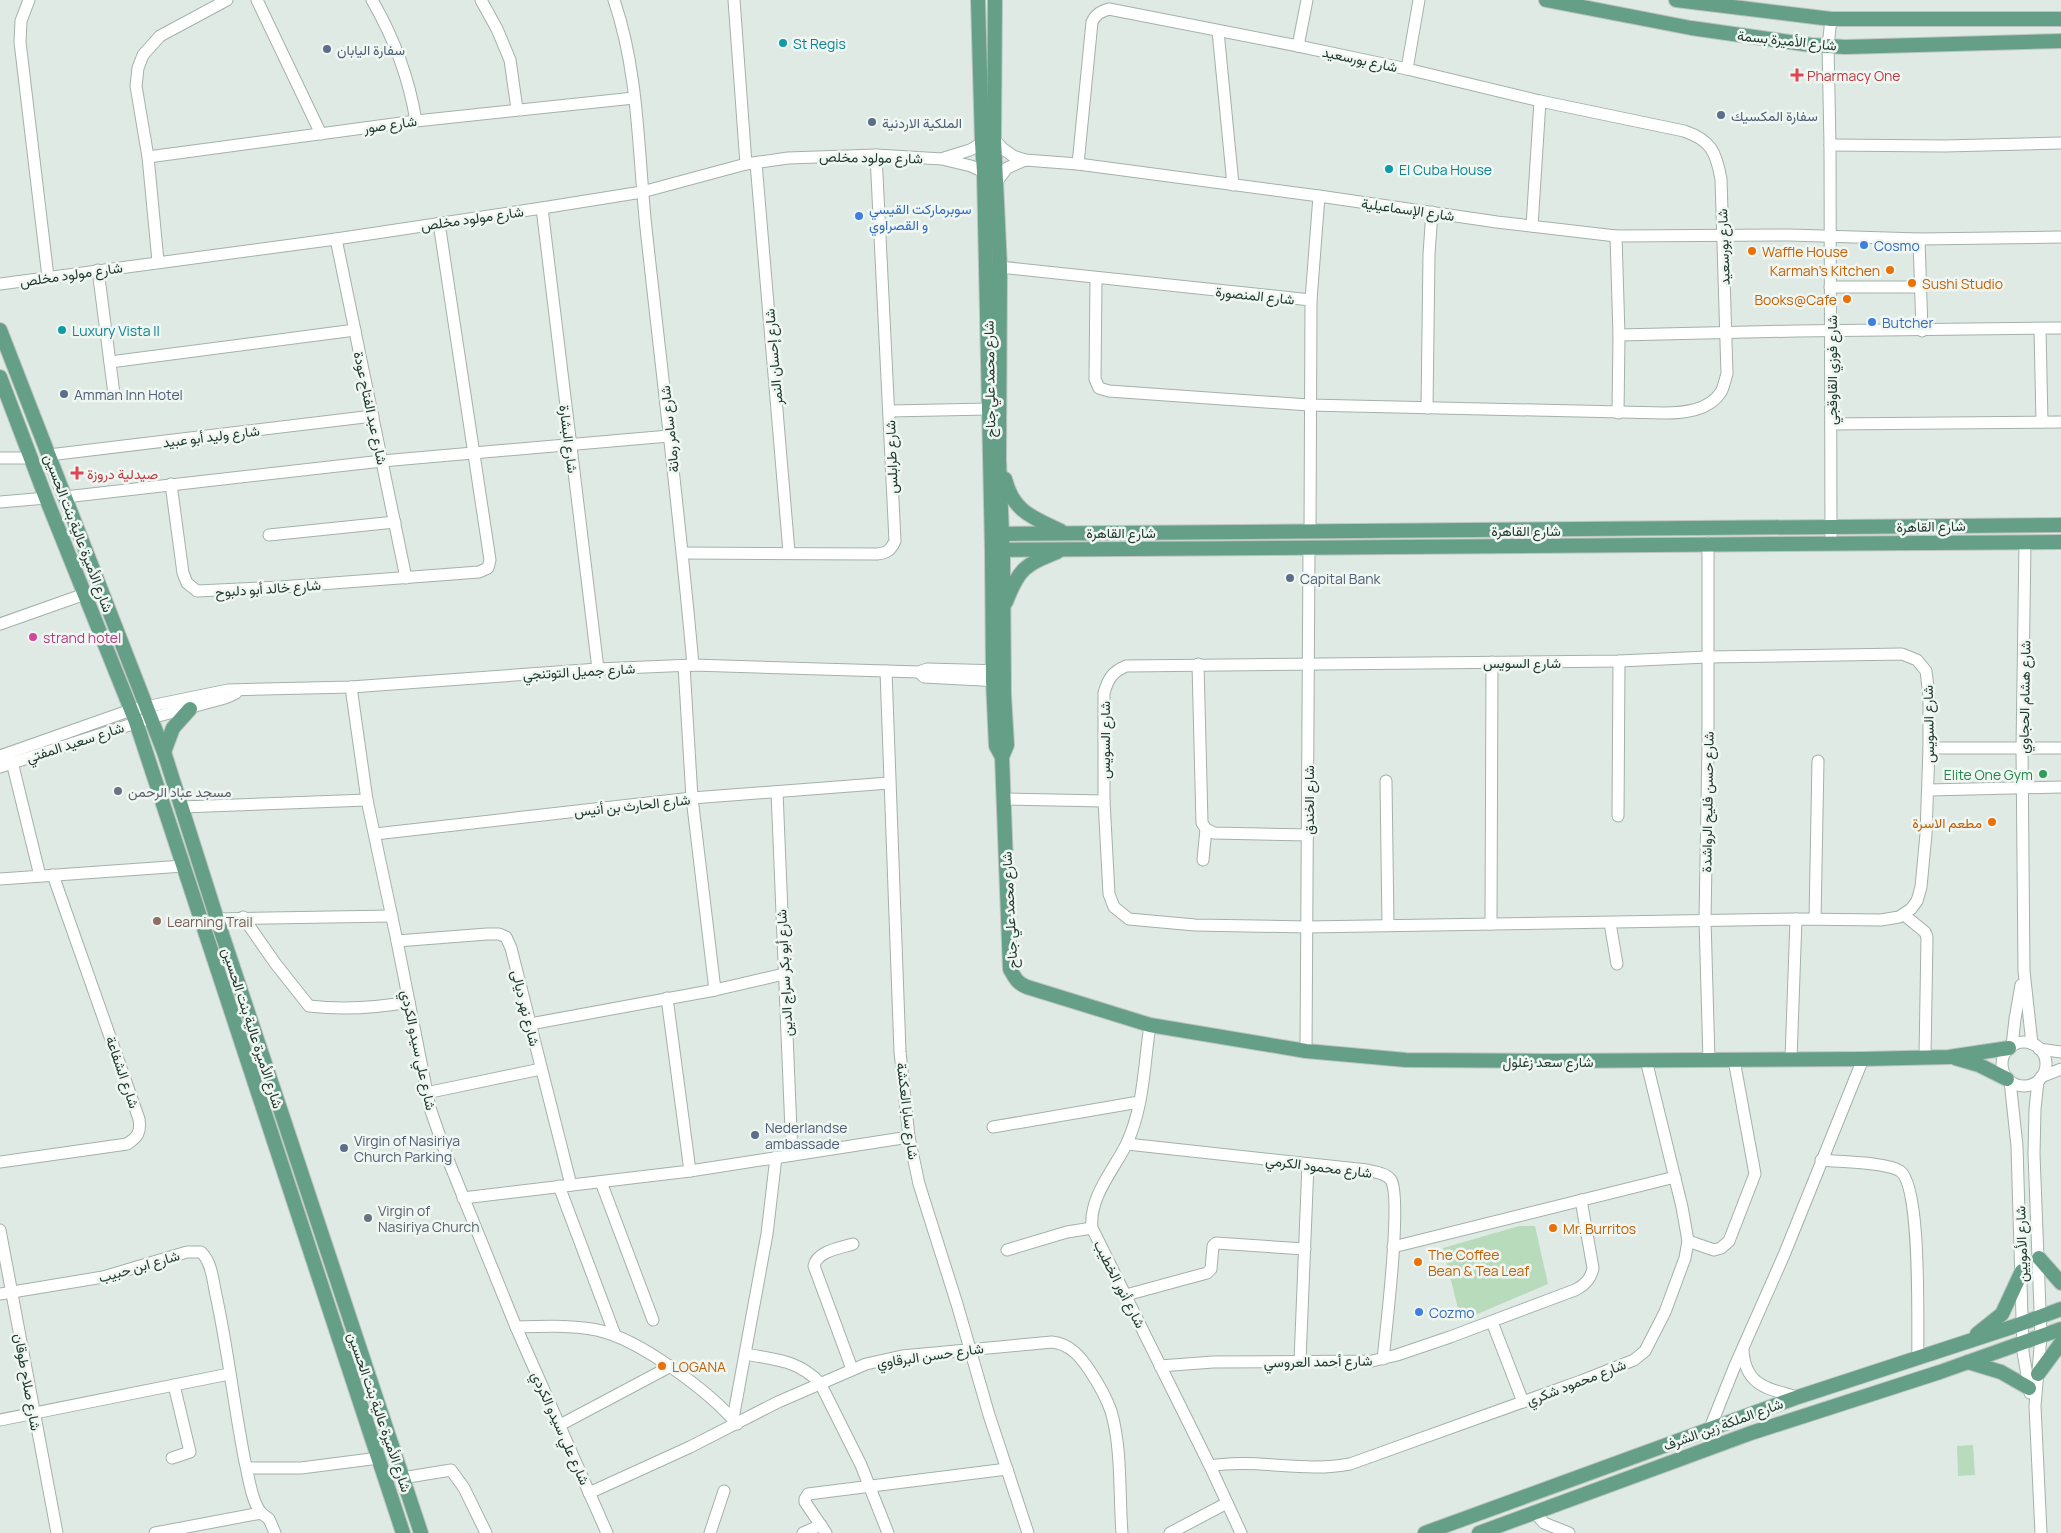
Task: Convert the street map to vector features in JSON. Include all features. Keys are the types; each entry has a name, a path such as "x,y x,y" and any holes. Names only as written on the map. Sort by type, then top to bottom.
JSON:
{"main road":[{"name":"شارع محمد علي جناح","path":"978,0 988,141 996,183 1000,267 1000,459 997,534"},
{"name":"شارع محمد علي جناح","path":"995,0 988,141 984,172 989,409 998,550 1004,610 998,676"},
{"name":"شارع الأميرة بسمة","path":"1546,0 1691,28 1828,46 2061,41"},
{"name":"شارع الأميرة بسمة","path":"1676,0 1831,18 2061,19"},
{"name":"شارع الأميرة عالية بنت الحسين","path":"0,330 164,752 217,919 420,1533"},
{"name":"شارع الأميرة عالية بنت الحسين","path":"0,377 30,458 133,716 403,1533"},
{"path":"1000,459 1007,488 1017,506 1031,517 1064,532"},
{"name":"شارع القاهرة","path":"997,534 2061,525"},
{"name":"شارع القاهرة","path":"998,550 1831,542 2061,542"},
{"path":"1004,610 1014,582 1020,572 1031,562 1064,548"},
{"name":"شارع محمد علي جناح","path":"998,550 998,676 1007,745 1002,757 1010,969 1016,980 1027,987 1150,1025"},
{"path":"164,752 173,728 190,708"},
{"name":"شارع سعد زغلول","path":"1150,1025 1306,1052 1415,1060 1734,1060 1949,1057 2011,1047"},
{"name":"شارع سعد زغلول","path":"1949,1057 1979,1065 2008,1080"},
{"path":"2038,1258 2061,1283"},
{"path":"1963,1344 1989,1326 2002,1314 2022,1271"},
{"name":"شارع الملكة زين الشرف","path":"1425,1533 1798,1397 1963,1344 2061,1309"},
{"name":"شارع الملكة زين الشرف","path":"1479,1533 1751,1434 2061,1329"},
{"path":"2038,1374 2061,1342"},
{"path":"1968,1362 2001,1372 2029,1388"}],"street":[{"path":"29,0 21,21 20,42 48,276"},
{"path":"158,261 148,157 136,86 138,68 143,55 160,36 227,0"},
{"path":"257,0 320,134"},
{"path":"372,0 402,65 413,102 416,121"},
{"path":"481,0 497,29 510,60 517,109"},
{"name":"شارع سامر رمانة","path":"614,0 625,36 634,98 642,192 683,553 689,666 692,798 715,990"},
{"name":"شارع إحسان النمر","path":"734,0 789,552"},
{"path":"1298,46 1307,0"},
{"path":"1407,69 1419,0"},
{"name":"شارع بورسعيد","path":"1078,164 1090,34 1095,16 1109,9 1407,69 1540,101 1684,131 1701,138 1712,149 1718,163 1721,179 1727,374 1722,392 1713,402 1682,413 1309,406 1109,391 1099,388 1095,379 1096,278"},
{"name":"شارع فوزي القاوقجي","path":"1831,18 1828,46 1831,542"},
{"path":"1218,30 1233,185"},
{"name":"شارع صور","path":"148,157 416,121 634,98"},
{"path":"1532,226 1540,101"},
{"name":"شارع مولود مخلص","path":"942,159 970,150 988,141"},
{"name":"شارع الإسماعيلية","path":"988,141 1013,156 1025,160 1078,164 1616,236 1789,236 1919,240 2061,237"},
{"path":"1830,145 1945,146 2061,143"},
{"name":"شارع مولود مخلص","path":"0,284 158,261 336,239 642,192 751,163 804,157 876,155 942,159 971,166 984,172"},
{"name":"شارع طرابلس","path":"683,553 789,552 877,554 885,553 895,541 876,155"},
{"path":"996,183 1007,168 1025,160"},
{"path":"1310,300 1319,196"},
{"name":"شارع البشارة","path":"542,208 598,669"},
{"path":"1427,408 1429,254 1432,212"},
{"name":"شارع خالد أبو دلبوح","path":"172,484 183,573 187,583 197,591 406,578 479,572 488,568 490,560 439,223"},
{"path":"1616,236 1619,335 1618,413"},
{"name":"شارع عبد الفتاح عودة","path":"336,239 406,578"},
{"path":"1919,240 1922,331"},
{"name":"شارع المنصورة","path":"1000,267 1310,300 1310,532"},
{"path":"98,270 114,394"},
{"path":"1830,287 1920,287"},
{"path":"1619,335 2061,328"},
{"path":"2040,329 2042,422"},
{"path":"110,362 355,330"},
{"path":"889,411 989,409"},
{"name":"شارع وليد أبو عبيد","path":"49,455 373,416"},
{"path":"1831,424 2061,422"},
{"path":"66,497 382,461 669,436"},
{"path":"0,458 30,458"},
{"path":"0,502 46,498"},
{"path":"270,535 395,522"},
{"name":"شارع هشام الحجاوي","path":"2025,542 2022,748 2024,971 2035,1046"},
{"name":"شارع حسن فليح الرواشدة","path":"1708,544 1708,745 1705,920 1709,1060"},
{"name":"شارع الخندق","path":"1306,1052 1309,548"},
{"path":"0,624 85,594"},
{"name":"شارع السويس","path":"1902,654 1912,656 1922,666 1928,682 1926,834 1921,887 1916,901 1904,915 1881,920 1705,920 1307,927 1152,922 1129,919 1114,907 1110,894 1104,801 1104,693 1109,678 1116,671 1126,666 1619,661 1707,657 1902,654"},
{"path":"1618,816 1619,661"},
{"path":"1491,924 1492,662"},
{"path":"1198,664 1202,823 1206,829 1214,833 1308,835"},
{"name":"شارع جميل التوتنجي","path":"149,712 228,690 351,686 598,669 689,666 920,672 927,669 998,676"},
{"name":"شارع سابا العكشة","path":"886,671 900,1052 909,1137 919,1184 1028,1533"},
{"name":"شارع علي سيدو الكردي","path":"351,686 367,800 392,916 426,1093 447,1158 516,1327 607,1533"},
{"name":"شارع جميل التوتنجي","path":"149,712 190,708 230,696 239,690"},
{"name":"شارع سعيد المفتي","path":"0,756 149,712"},
{"name":"شارع سعيد المفتي","path":"0,767 133,716"},
{"path":"1928,748 2061,748"},
{"path":"1815,920 1818,761"},
{"path":"12,762 40,876"},
{"path":"1386,781 1388,925"},
{"name":"شارع الحارث بن أنيس","path":"375,834 692,798 890,783"},
{"path":"1928,790 2061,787"},
{"name":"شارع أبو بكر سراج الدين","path":"777,792 792,1155"},
{"path":"1005,799 1104,801"},
{"path":"182,807 367,800"},
{"path":"1203,860 1206,829"},
{"path":"0,879 182,866"},
{"name":"شارع الشفاعة","path":"0,1162 127,1144 138,1135 141,1128 53,875"},
{"path":"1904,915 1925,932 1928,940 1925,1057"},
{"path":"217,919 242,917 392,916"},
{"path":"242,917 280,970 309,1006 337,1009 380,1007 409,1002"},
{"path":"1792,1059 1796,919"},
{"path":"1610,923 1617,964"},
{"name":"شارع نهر ديالى","path":"397,941 487,934 499,934 506,937 511,948 571,1185"},
{"name":"شارع هشام الحجاوي","path":"2011,1047 2024,971"},
{"path":"530,1024 715,990 784,974"},
{"path":"667,998 690,1171"},
{"name":"شارع أنور الخطيب","path":"1150,1025 1134,1125 1127,1144 1096,1200 1092,1210 1092,1228 1210,1466 1241,1533"},
{"path":"2061,1052 2019,1043 2011,1047 2002,1060 2002,1067 2008,1080 2024,1086 2061,1069"},
{"path":"2035,1046 2045,1060 2044,1072 2039,1079"},
{"path":"1710,1428 1784,1256 1863,1058"},
{"name":"شارع محمود شكري","path":"1210,1466 1248,1463 1322,1468 1350,1464 1613,1369 1641,1356 1650,1344 1665,1312 1685,1258 1688,1241 1675,1176 1646,1060"},
{"path":"1688,1241 1714,1250 1725,1245 1733,1233 1755,1174 1734,1060"},
{"path":"426,1093 541,1069"},
{"name":"شارع الأمويين","path":"2039,1079 2034,1146 2041,1336 2035,1406 2041,1533"},
{"name":"شارع الأمويين","path":"2008,1080 2017,1146 2025,1368 2035,1406"},
{"path":"993,1127 1139,1102"},
{"path":"463,1198 690,1171 909,1137"},
{"name":"شارع محمود الكرمي","path":"1127,1144 1367,1170 1379,1172 1388,1177 1394,1191 1393,1247 1383,1359"},
{"path":"735,1421 767,1234 776,1157"},
{"path":"1821,1160 1890,1167 1903,1173 1906,1179 1912,1200 1915,1230 1918,1358"},
{"path":"1300,1361 1308,1164"},
{"path":"1393,1247 1675,1176"},
{"path":"601,1182 653,1320"},
{"path":"559,1186 615,1335"},
{"name":"شارع أحمد العروسي","path":"1160,1366 1213,1362 1345,1362 1383,1359 1492,1322 1575,1290 1586,1283 1592,1274 1593,1260 1581,1200"},
{"path":"1007,1250 1067,1232 1092,1228"},
{"name":"شارع صلاح طوقان","path":"0,1230 5,1293 34,1414 56,1533"},
{"path":"1126,1295 1207,1273 1211,1269 1213,1246 1216,1243 1305,1250"},
{"path":"852,1368 814,1266 816,1260 821,1256 853,1244"},
{"name":"شارع ابن حبيب","path":"5,1293 103,1277 187,1252 201,1252 207,1260 215,1288 227,1347 229,1374 246,1468 256,1503 261,1513 270,1519 275,1533"},
{"path":"1492,1322 1523,1402"},
{"path":"516,1327 572,1327 615,1335 671,1366 735,1421"},
{"name":"شارع حسن البرقاوي","path":"589,1492 735,1421 852,1368 902,1356 1052,1342 1068,1346 1080,1357 1098,1384 1111,1412 1116,1449 1122,1533"},
{"path":"1743,1348 1746,1368 1754,1380 1777,1392 1798,1397"},
{"path":"746,1354 795,1365 810,1373 820,1383 843,1426 888,1533"},
{"path":"560,1425 671,1366"},
{"path":"0,1420 229,1374"},
{"path":"172,1458 190,1452 174,1385"},
{"path":"246,1468 301,1468 379,1458"},
{"path":"803,1533 823,1529 805,1502 808,1494 1007,1469"},
{"path":"402,1478 451,1470 464,1488 486,1533"},
{"path":"710,1533 724,1491"},
{"path":"1170,1533 1227,1503"},
{"path":"155,1533 261,1513"},
{"path":"1535,1513 1544,1523 1569,1533"}],"green space":[{"path":"1519,1226 1535,1226 1548,1284 1461,1321 1443,1248"},
{"path":"1973,1445 1975,1475 1958,1476 1957,1446"}],"place":[{"name":"St Regis","path":"783,43"},
{"name":"سفارة اليابان","path":"327,49"},
{"name":"Pharmacy One","path":"1797,75"},
{"name":"سفارة المكسيك","path":"1721,115"},
{"name":"الملكية الاردنية","path":"872,122"},
{"name":"El Cuba House","path":"1389,169"},
{"name":"سوبرماركت القيسي و القصراوي","path":"859,216"},
{"name":"Cosmo","path":"1864,245"},
{"name":"Waffle House","path":"1752,251"},
{"name":"Karmah's Kitchen","path":"1890,270"},
{"name":"Sushi Studio","path":"1912,283"},
{"name":"Books@Cafe","path":"1847,299"},
{"name":"Butcher","path":"1872,322"},
{"name":"Luxury Vista II","path":"62,330"},
{"name":"Amman Inn Hotel","path":"64,394"},
{"name":"صيدلية دروزة","path":"77,473"},
{"name":"Capital Bank","path":"1290,578"},
{"name":"strand hotel","path":"33,637"},
{"name":"Elite One Gym","path":"2043,774"},
{"name":"مسجد عباد الرحمن","path":"118,791"},
{"name":"مطعم الاسرة","path":"1992,822"},
{"name":"Learning Trail","path":"157,921"},
{"name":"Nederlandse ambassade","path":"755,1135"},
{"name":"Virgin of Nasiriya Church Parking","path":"344,1148"},
{"name":"Virgin of Nasiriya Church","path":"368,1218"},
{"name":"Mr. Burritos","path":"1553,1228"},
{"name":"The Coffee Bean & Tea Leaf","path":"1418,1262"},
{"name":"Cozmo","path":"1419,1312"},
{"name":"LOGANA","path":"662,1366"}]}
